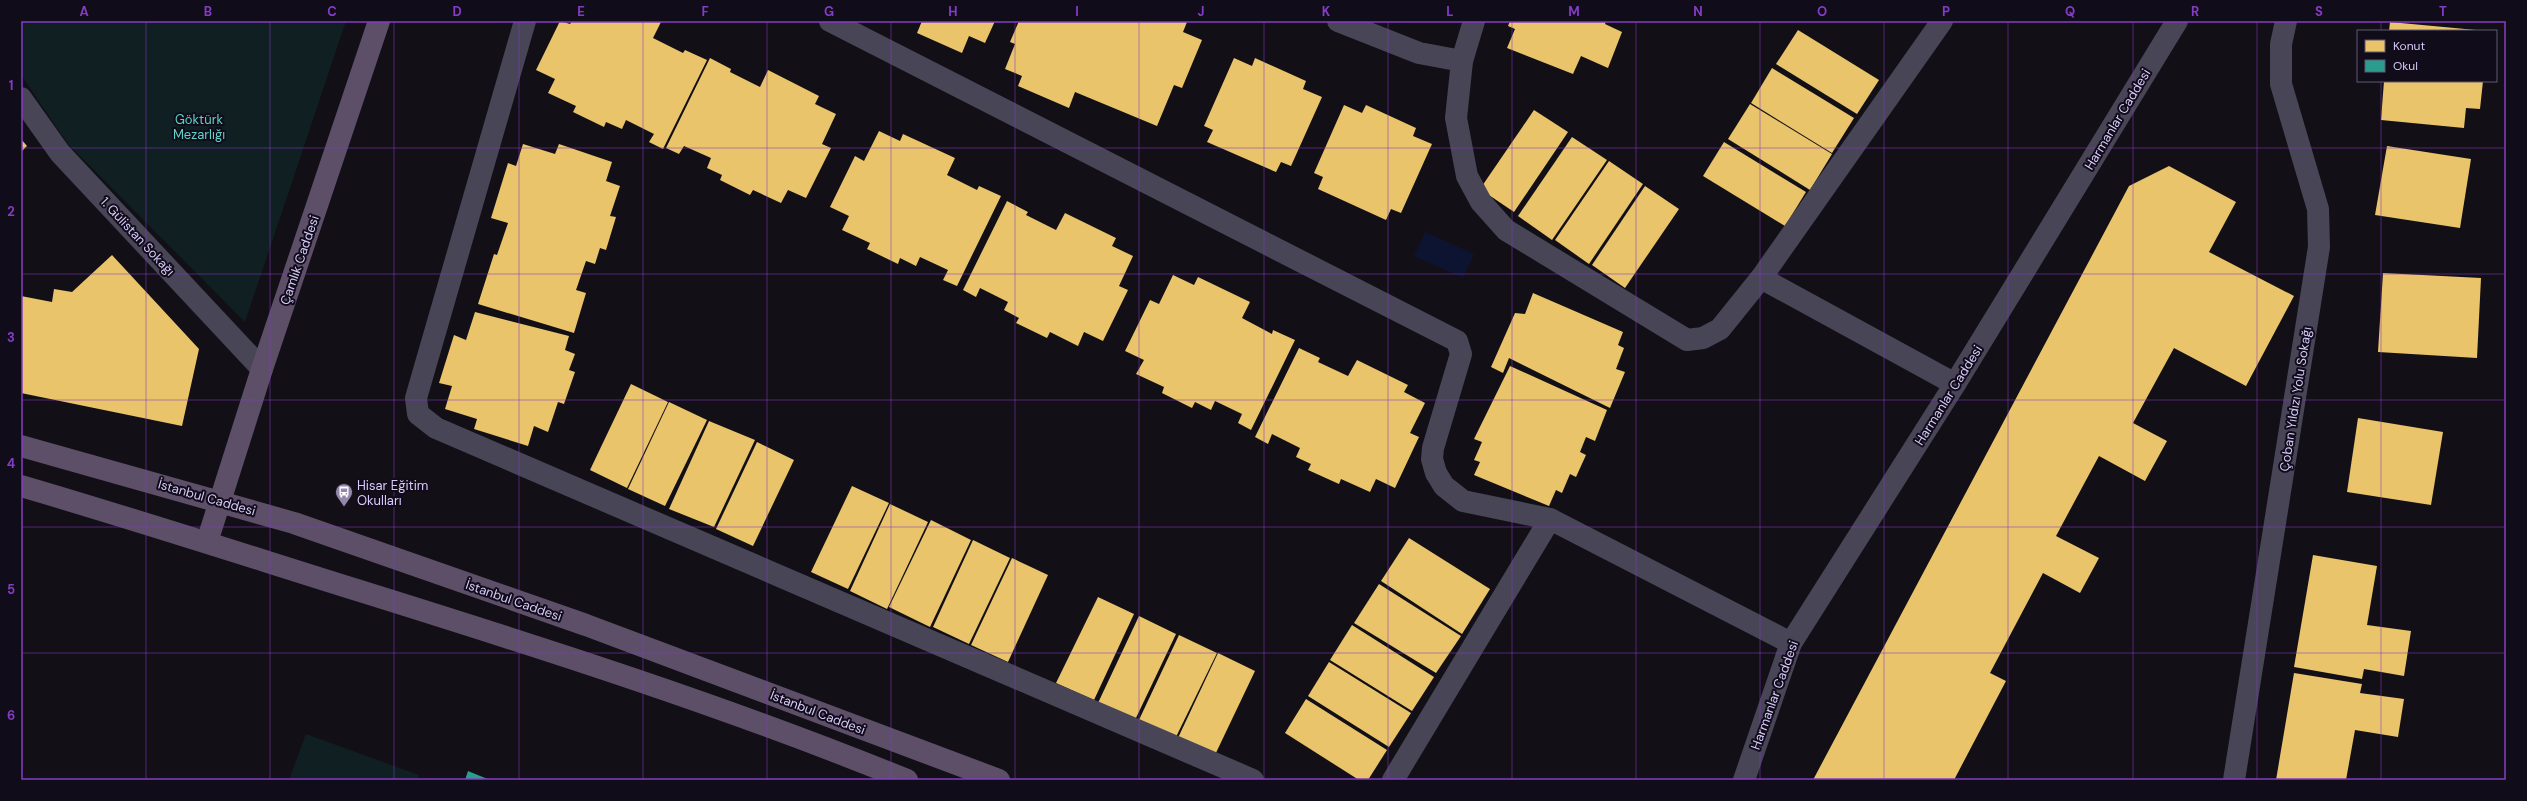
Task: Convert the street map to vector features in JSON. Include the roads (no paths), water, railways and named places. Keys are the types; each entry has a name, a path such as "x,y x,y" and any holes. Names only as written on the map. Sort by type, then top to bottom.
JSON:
{"main road":[{"name":"Çamlık Caddesi","path":"207,542 262,369 380,21"},
{"name":"İstanbul Caddesi","path":"21,446 220,500 299,525 586,625 999,780"},
{"path":"21,486 207,542 574,658 850,757 907,780"}],"street":[{"path":"525,21 416,398 418,414 443,431 1253,780"},
{"path":"830,21 1457,341 1461,354 1433,448 1432,459 1436,473 1444,486 1463,501 1550,519 1791,643"},
{"path":"1338,21 1419,53 1462,61"},
{"path":"1474,21 1462,61 1456,118 1467,176 1481,202 1506,230 1687,340 1703,338 1720,329 1761,278 1942,21"},
{"name":"Harmanlar Caddesi","path":"1744,780 1791,643 1955,384 2177,21"},
{"name":"Çoban Yıldızı Yolu Sokağı","path":"2234,780 2319,247 2318,209 2281,84 2281,44 2286,21"},
{"name":"1. Gülistan Sokağı","path":"21,98 60,153 262,369"},
{"path":"1761,278 1955,384"},
{"path":"1393,780 1550,519"}],"water":[{"path":"1425,232 1474,254 1463,278 1414,256"}],"place":[{"name":"Hisar Eğitim Okulları","path":"344,507"}],"park label":[{"name":"Göktürk Mezarlığı","path":"199,126"}]}
